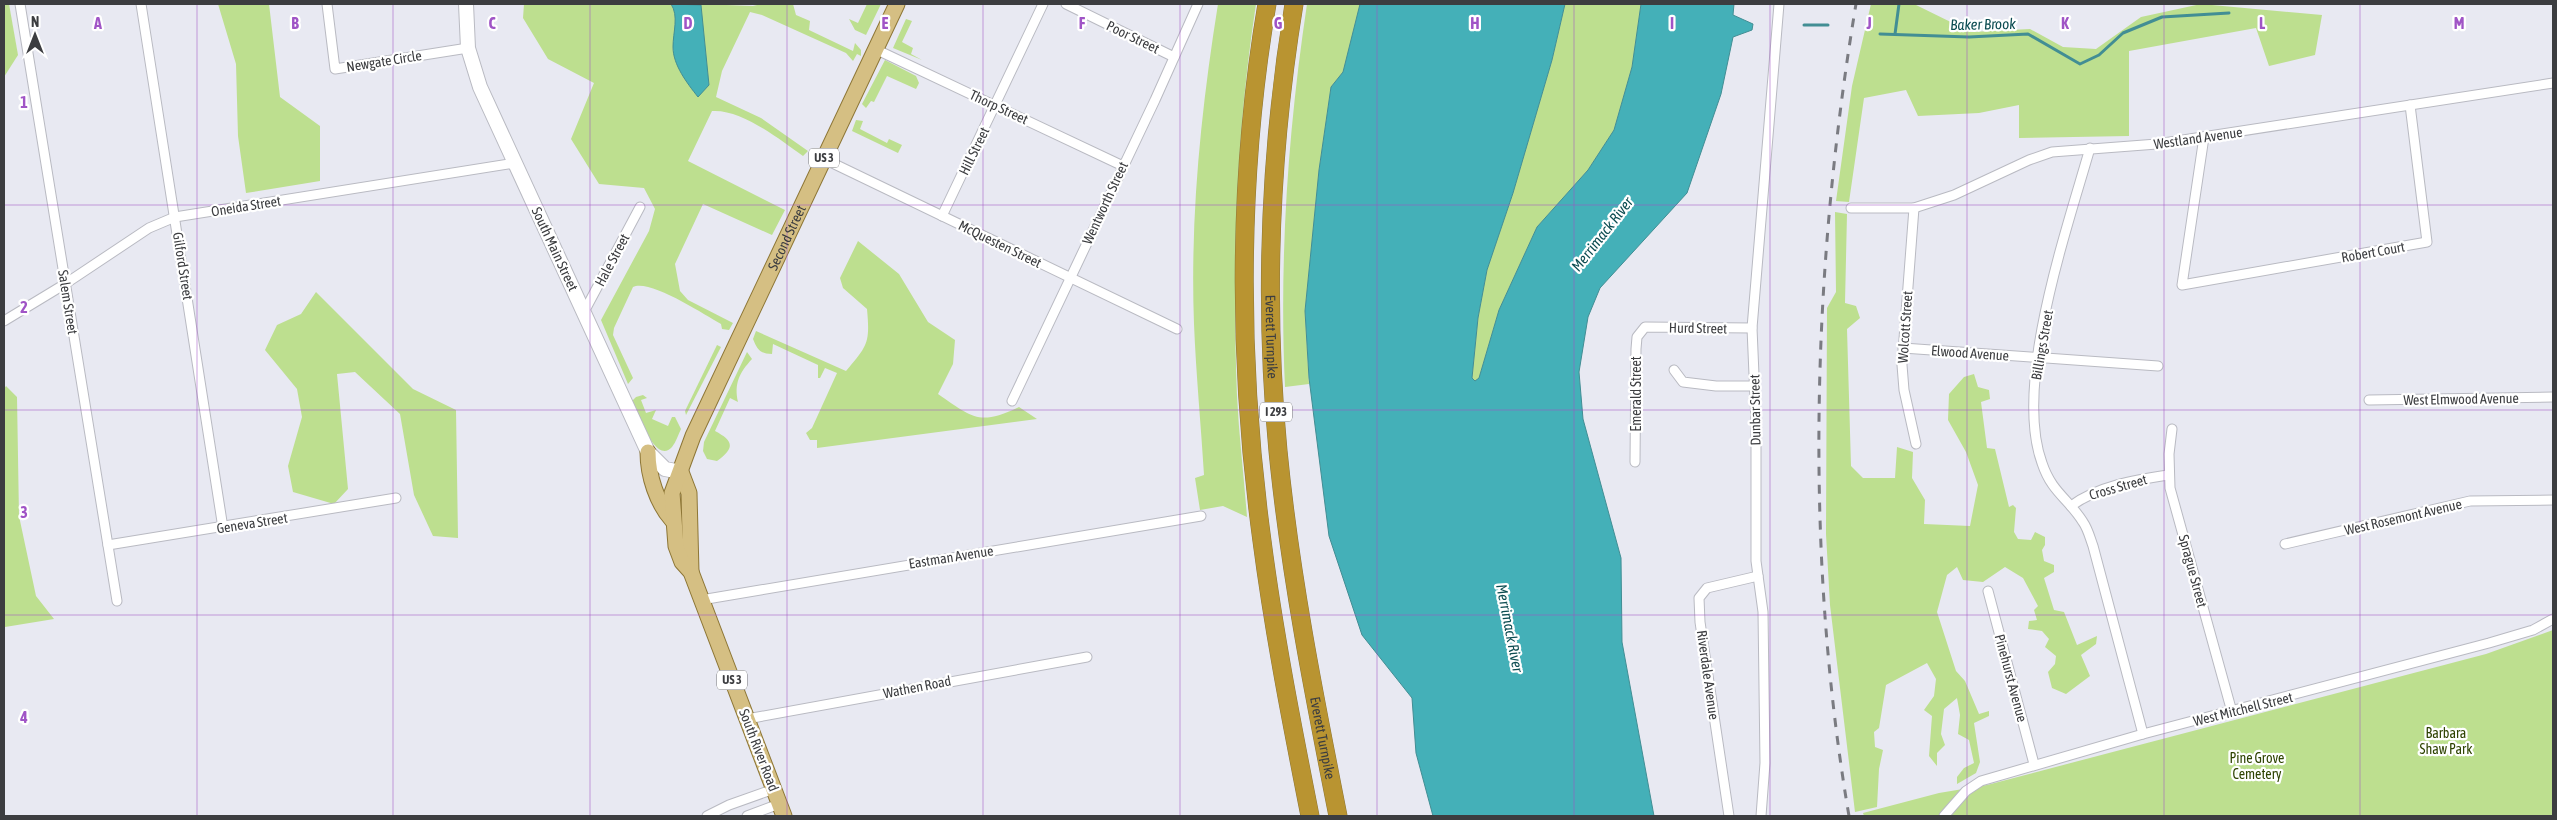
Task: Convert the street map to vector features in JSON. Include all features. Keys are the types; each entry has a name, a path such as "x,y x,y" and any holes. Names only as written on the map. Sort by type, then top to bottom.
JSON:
{"highway":[{"name":"Everett Turnpike","path":"1268,4 1259,64 1249,165 1246,291 1247,366 1262,542 1310,816"},
{"name":"Everett Turnpike","path":"1294,4 1285,72 1274,198 1272,261 1274,387 1278,449 1294,575 1338,816"}],"main road":[{"name":"South Main Street","path":"466,4 468,48 480,88 648,452 665,469 681,472"},
{"name":"Second Street","path":"681,472 693,436 897,4"},
{"path":"648,452 651,475 659,501 672,520"},
{"name":"South River Road","path":"681,472 673,488 672,520 676,546 682,562 691,572"},
{"name":"South River Road","path":"681,472 689,493 691,572 781,810"}],"street":[{"name":"Salem Street","path":"20,4 117,601"},
{"name":"Gilford Street","path":"141,4 223,528"},
{"name":"Newgate Circle","path":"327,4 335,69 468,48"},
{"name":"Hill Street","path":"942,216 987,125 993,105 1043,4"},
{"name":"Poor Street","path":"1066,4 1174,57"},
{"name":"Wentworth Street","path":"1012,401 1198,4"},
{"name":"Dunbar Street","path":"1761,816 1765,763 1763,612 1758,576 1755,386 1752,328 1779,4"},
{"name":"Thorp Street","path":"875,49 1123,166"},
{"name":"Westland Avenue","path":"1851,208 1914,208 1954,195 2029,160 2052,152 2157,144 2553,83"},
{"name":"Robert Court","path":"2204,137 2182,285 2427,242 2410,105"},
{"name":"Billings Street","path":"2090,148 2057,267 2037,358 2034,389 2039,451 2052,486 2084,523 2093,546 2142,734"},
{"name":"McQuesten Street","path":"824,159 1177,330"},
{"name":"Oneida Street","path":"4,321 65,284 149,228 175,217 515,164"},
{"name":"Hale Street","path":"584,312 640,208"},
{"name":"Wolcott Street","path":"1914,208 1902,380 1916,444"},
{"name":"Hurd Street","path":"1645,327 1752,328"},
{"name":"Emerald Street","path":"1635,462 1636,349 1637,337 1645,327"},
{"name":"Elwood Avenue","path":"1903,348 2158,366"},
{"path":"1674,370 1683,382 1695,385 1755,386"},
{"name":"West Elmwood Avenue","path":"2369,400 2553,397"},
{"name":"Sprague Street","path":"2172,429 2168,476 2232,712"},
{"name":"Cross Street","path":"2071,506 2093,493 2117,485 2168,476"},
{"name":"Geneva Street","path":"108,545 223,528 396,498"},
{"name":"West Rosemont Avenue","path":"2285,544 2470,502 2553,500"},
{"name":"Eastman Avenue","path":"701,600 900,565 1201,516"},
{"name":"Riverdale Avenue","path":"1729,816 1701,632 1699,598 1706,588 1758,576"},
{"name":"Pinehurst Avenue","path":"1988,591 2034,764"},
{"name":"West Mitchell Street","path":"1944,816 1966,791 1981,781 2142,734 2232,712 2489,643 2532,630 2553,619"},
{"name":"Wathen Road","path":"747,719 1087,657"},
{"path":"707,816 729,805 774,789"},
{"path":"747,816 781,810"}],"green space":[{"path":"4,4 9,4 18,55 4,77"},
{"path":"218,4 269,4 280,97 320,126 320,181 246,193 238,136 236,64"},
{"path":"524,4 671,4 676,11 673,50 709,85 700,4 753,6 761,4 793,4 796,15 810,21 809,30 853,51 855,43 861,50 861,56 857,54 853,61 846,53 762,15 750,12 722,71 716,97 761,118 808,151 803,156 760,126 748,120 724,112 712,111 688,161 785,210 772,235 703,204 675,264 680,291 688,300 733,323 729,330 722,329 721,324 664,293 641,286 633,287 614,328 613,335 633,378 628,384 601,320 649,231 655,209 644,188 599,184 571,139 594,83 548,59 523,18"},
{"path":"867,4 881,4 866,35 855,30 849,19 858,23"},
{"path":"1218,4 1256,4 1249,53 1240,150 1235,298 1237,396 1247,517 1223,506 1200,510 1195,478 1204,475 1194,324 1195,204 1202,124"},
{"path":"1307,4 1360,4 1343,72 1331,87 1319,170 1305,311 1309,384 1285,387 1283,339 1284,243 1290,147"},
{"path":"1565,4 1641,4 1632,67 1614,130 1588,170 1537,227 1499,310 1479,378 1475,381 1472,378 1478,318 1487,270 1513,193 1552,60"},
{"path":"1871,4 1914,4 1971,32 2030,29 2063,47 2096,49 2141,17 2201,4 2322,15 2315,55 2269,66 2256,28 2129,51 2129,136 2019,138 2019,105 1979,113 1918,116 1906,90 1864,98 1849,202 1836,201 1852,86"},
{"path":"906,19 912,21 902,42 913,48 911,54 922,60 893,48"},
{"path":"885,60 916,76 919,83 916,89 887,76 874,102 871,101 866,108 862,104"},
{"path":"856,120 863,121 860,129 887,143 889,139 902,145 898,153 852,131"},
{"path":"1835,212 1847,214 1845,303 1856,306 1860,318 1847,329 1851,466 1863,478 1895,478 1897,447 1913,452 1912,478 1925,500 1924,524 1970,526 1978,485 1966,452 1948,420 1949,394 1964,377 1974,374 1978,387 1989,390 1990,399 1981,402 1987,448 1995,449 2009,507 2013,505 2016,508 2014,532 2018,539 2031,540 2035,532 2045,537 2045,545 2042,550 2044,561 2054,565 2054,572 2044,578 2054,610 2064,612 2077,645 2097,636 2096,644 2081,655 2090,676 2066,694 2052,688 2048,672 2055,664 2056,656 2045,647 2049,639 2042,631 2028,629 2029,621 2037,620 2034,610 2038,606 2023,578 2005,567 1983,582 1963,580 1957,567 1947,575 1937,612 1956,671 1965,681 1979,714 1989,711 1989,716 1974,723 1980,762 1976,773 1957,784 1957,777 1964,768 1974,763 1969,740 1958,734 1960,715 1957,698 1944,709 1941,734 1945,745 1937,753 1937,766 1929,756 1932,716 1924,710 1934,696 1936,679 1927,663 1886,685 1879,728 1874,732 1875,747 1883,750 1879,769 1877,807 1855,812 1830,605 1826,534 1827,308 1836,292"},
{"path":"858,241 899,274 928,322 955,340 953,364 938,394 968,414 977,417 994,416 1019,407 1037,419 817,448 817,440 810,440 806,433 812,428 837,373 825,368 820,378 818,378 818,365 773,344 772,354 762,352 753,339 756,331 846,371 863,349 868,329 867,309 843,288 840,278"},
{"path":"316,292 413,389 456,410 458,538 433,536 414,495 400,414 355,372 337,374 348,489 334,504 293,492 288,466 302,417 297,389 265,350 277,325 301,314"},
{"path":"717,345 721,347 686,415 685,411"},
{"path":"747,352 752,359 744,369 737,384 738,402 730,398 715,431 729,441 729,448 717,461 707,459 703,451 704,442"},
{"path":"6,386 17,397 19,516 36,596 54,619 5,627 4,389"},
{"path":"643,395 647,398 641,400 646,413 656,410 652,419 668,426 672,417 675,417 681,429 672,447 666,451 659,449 653,443 642,425 632,401 636,397"},
{"path":"2553,630 2553,816 1864,816 1863,813 1939,793 1987,785 2486,654"}],"water":[{"path":"671,4 701,5 709,85 698,97 685,80 675,60 673,47 675,14"},
{"name":"Merrimack River","path":"1360,4 1565,4 1552,60 1513,193 1487,270 1478,318 1472,378 1475,381 1479,378 1499,310 1537,227 1588,170 1614,130 1632,67 1641,4 1734,4 1733,15 1753,24 1752,30 1733,37 1721,94 1687,193 1600,288 1588,317 1579,372 1583,419 1621,558 1622,642 1654,816 1433,816 1416,753 1412,698 1362,635 1329,536 1309,378 1305,311 1319,170 1331,87 1343,72"}],"waterway":[{"name":"Baker Brook","path":"1895,34 1899,4"},
{"name":"Baker Brook","path":"1880,34 1969,37 2028,34 2080,64 2099,55 2123,33 2162,17 2229,13"},
{"name":"Baker Brook","path":"1804,25 1828,25"}],"railway":[{"path":"1849,816 1835,716 1825,615 1820,513 1819,410 1823,307 1830,205 1841,104 1856,4"}],"park label":[{"name":"Barbara Shaw Park","path":"2446,742"},
{"name":"Pine Grove Cemetery","path":"2257,766"}]}
